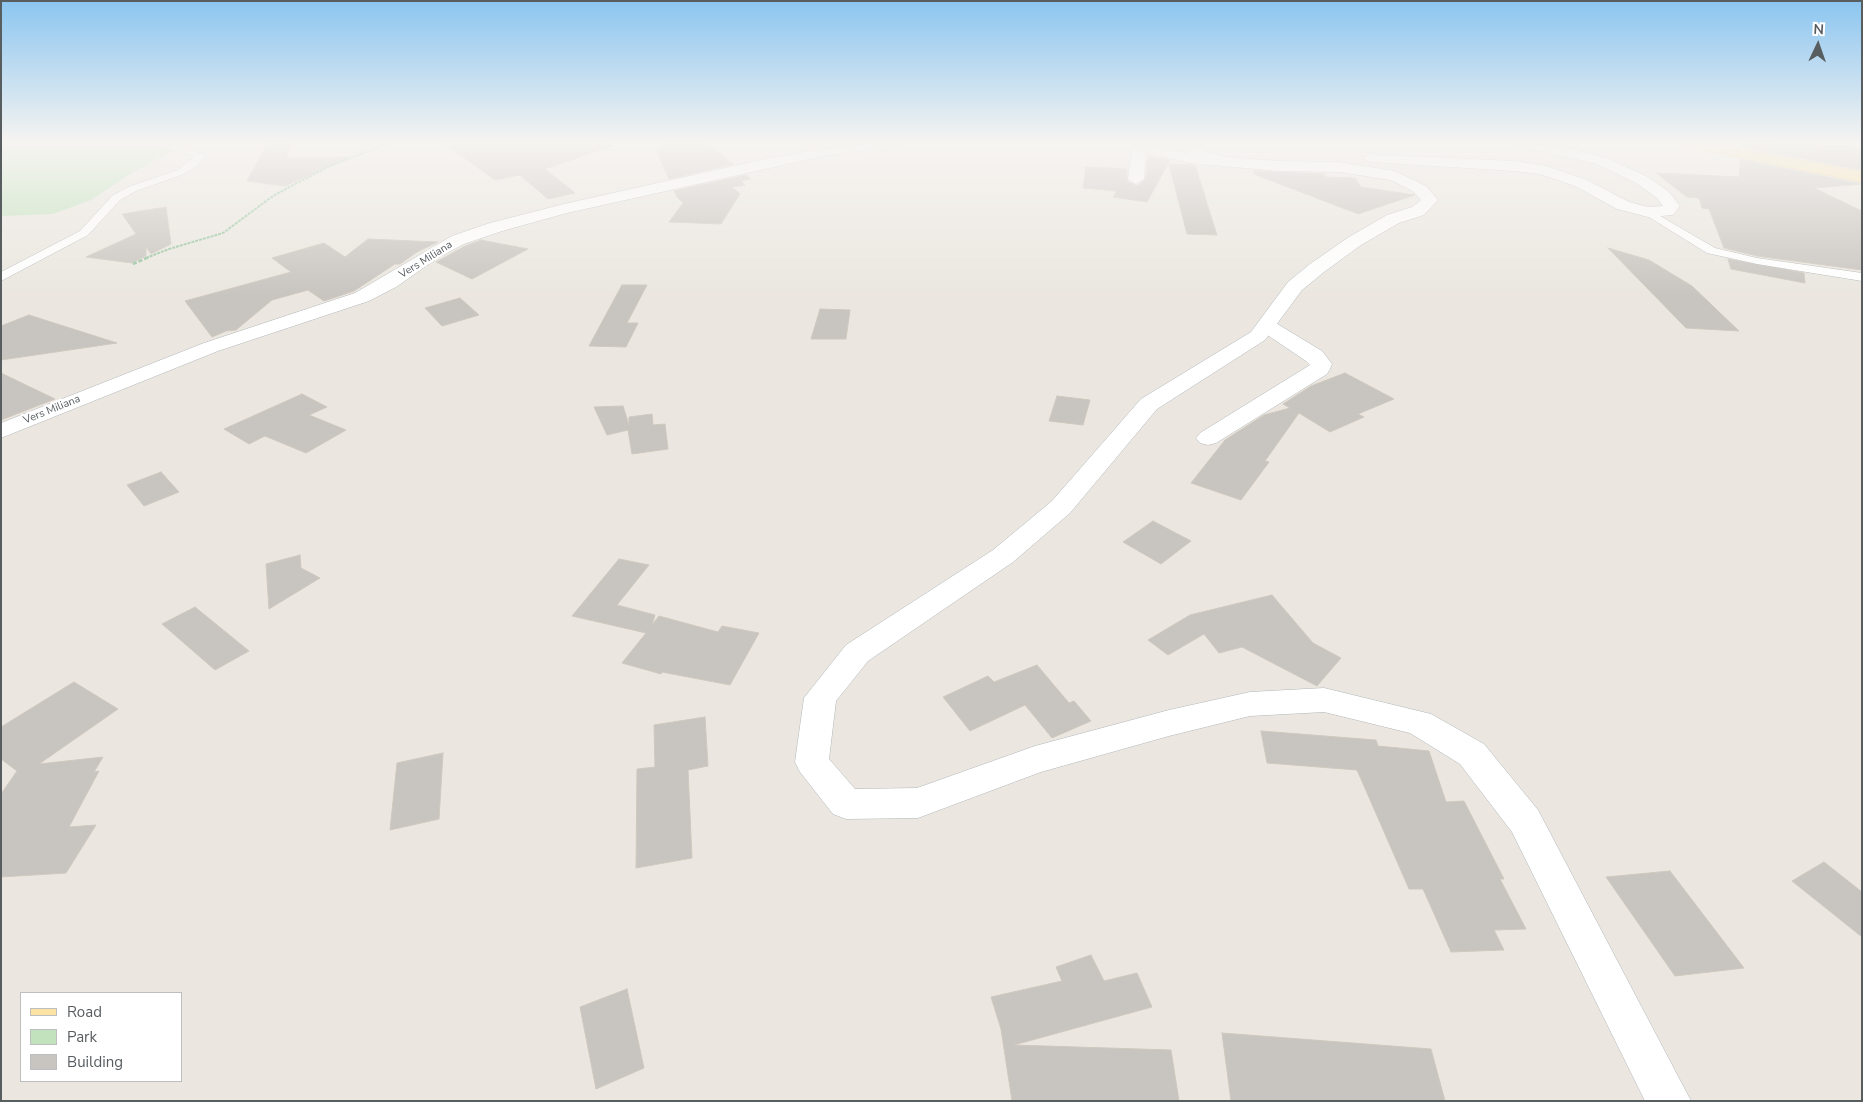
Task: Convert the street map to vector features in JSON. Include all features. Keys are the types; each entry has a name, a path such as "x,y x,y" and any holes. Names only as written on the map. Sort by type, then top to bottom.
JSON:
{"street":[{"name":"Vers Miliana","path":"1,431 211,346 362,297 389,284 433,253 458,240 496,227 634,193"},
{"path":"1424,193 1430,200 1418,211 1393,219 1355,241 1316,268 1295,286 1258,336 1231,350 1149,404 1061,507 1003,556 857,653 820,698 812,762 846,804 918,802 1036,760 1170,722 1250,704 1324,700 1419,724 1472,754 1526,821 1669,1101"},
{"path":"1600,193 1624,206 1648,212 1667,211 1672,206 1661,193"},
{"path":"1208,438 1319,370 1321,364 1314,356 1267,326"}],"lane":[{"path":"1,277 84,233 116,198 124,193"},
{"path":"1648,212 1711,251 1757,261 1862,277"}],"path":[{"path":"133,264 169,249 223,233 278,193"}],"green space":[{"path":"1,193 101,193 91,200 53,214 1,216"}],"building":[{"path":"541,193 573,193 548,199"},
{"path":"675,193 740,194 721,224 669,222 683,203"},
{"path":"1115,193 1152,193 1147,202 1113,197"},
{"path":"1177,193 1204,193 1217,235 1187,234"},
{"path":"1305,193 1415,195 1358,214"},
{"path":"1682,193 1825,193 1862,211 1862,270 1757,256 1724,248 1709,209 1702,208 1699,198 1687,197"},
{"path":"166,207 171,244 151,254 146,247 146,256 132,263 86,257 136,234 122,214"},
{"path":"368,239 438,242 417,252 400,264 395,264 354,291 324,301 308,290 272,300 236,330 226,331 212,337 185,301 291,272 272,258 324,243 345,257"},
{"path":"481,240 528,249 472,279 436,262 465,246"},
{"path":"1608,248 1649,260 1692,286 1739,331 1686,328"},
{"path":"1728,259 1804,273 1805,283 1731,269"},
{"path":"622,285 647,285 627,323 638,323 626,347 589,346"},
{"path":"460,298 479,315 442,326 425,308"},
{"path":"820,309 850,310 846,339 811,339"},
{"path":"29,315 117,343 1,360 1,326"},
{"path":"1,373 55,399 1,420"},
{"path":"1345,373 1394,399 1358,414 1364,417 1330,432 1299,413 1265,461 1269,462 1241,500 1191,483 1225,440 1264,415 1290,408 1283,404 1311,386"},
{"path":"302,394 327,407 309,415 346,430 306,453 265,436 249,444 224,429"},
{"path":"1057,396 1090,400 1083,425 1049,421"},
{"path":"623,406 629,425 629,417 652,414 653,425 665,424 668,449 632,454 628,430 607,435 594,407"},
{"path":"161,472 179,492 144,506 127,485"},
{"path":"1153,521 1191,541 1161,564 1123,542"},
{"path":"300,555 301,568 320,578 269,609 266,564"},
{"path":"619,559 649,565 617,605 655,615 652,625 659,616 718,632 722,626 759,633 730,685 662,672 661,674 622,663 646,633 572,616"},
{"path":"1272,595 1313,643 1341,658 1317,686 1242,647 1219,653 1204,634 1168,655 1148,640 1190,615"},
{"path":"195,607 249,651 215,670 162,624"},
{"path":"1037,665 1069,703 1074,701 1091,721 1052,738 1025,705 970,731 943,697 988,676 994,682"},
{"path":"74,682 118,709 39,764 103,757 94,772 99,771 69,827 96,825 66,873 1,877 1,794 17,771 1,759 1,727"},
{"path":"705,717 708,766 688,770 692,858 636,868 637,769 655,767 654,725"},
{"path":"1261,731 1376,740 1378,746 1429,751 1446,802 1464,801 1504,879 1500,879 1526,929 1494,930 1504,950 1451,952 1423,889 1409,889 1357,770 1267,763"},
{"path":"443,753 439,819 390,830 397,763"},
{"path":"1824,862 1862,892 1862,937 1792,881"},
{"path":"1670,871 1744,968 1675,976 1606,877"},
{"path":"1091,955 1104,981 1137,973 1152,1007 1014,1045 1171,1050 1179,1101 1012,1101 1001,1029 991,997 1062,981 1056,967"},
{"path":"627,989 644,1068 596,1089 580,1007"},
{"path":"1222,1033 1431,1049 1445,1101 1231,1101"}]}
